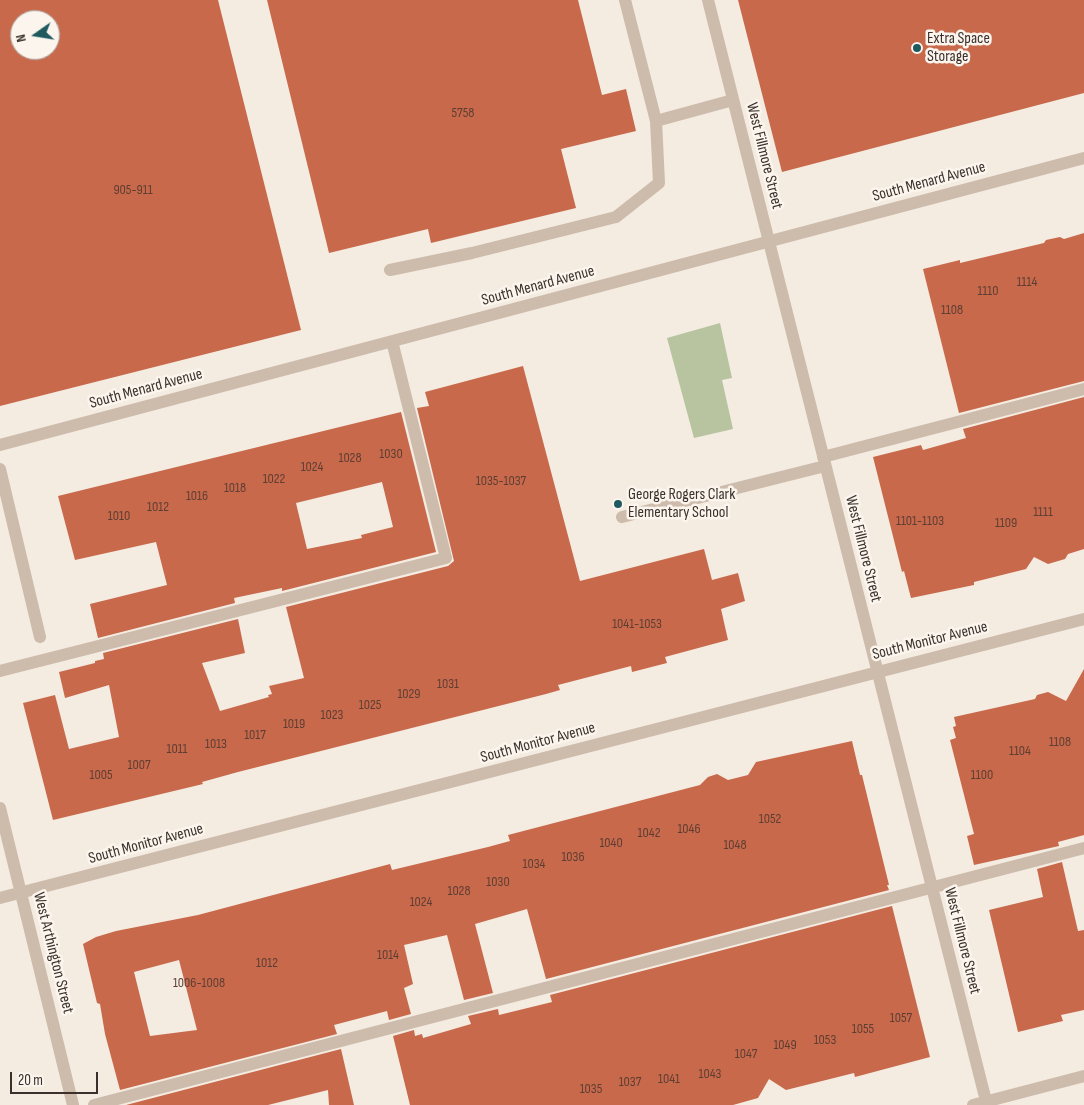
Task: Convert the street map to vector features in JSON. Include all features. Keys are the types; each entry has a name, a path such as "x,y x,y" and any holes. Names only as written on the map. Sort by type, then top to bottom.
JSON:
{"street":[{"path":"390,270 472,253 616,217 658,183 656,121 625,0"},
{"name":"West Fillmore Street","path":"708,0 986,1103"},
{"path":"656,121 733,100"},
{"name":"South Menard Avenue","path":"0,445 1084,158"},
{"path":"0,671 446,558 392,341"},
{"path":"622,517 1084,389"},
{"path":"0,469 40,637"},
{"name":"South Monitor Avenue","path":"0,898 1084,619"},
{"name":"West Arthington Street","path":"0,808 73,1105"},
{"path":"94,1105 1084,848"},
{"path":"973,1105 1084,1076"}],"green space":[{"path":"720,323 732,378 722,380 733,429 694,438 667,338"}],"building":[{"path":"0,0 218,0 301,330 0,406"},
{"path":"267,0 578,0 602,95 626,89 636,131 561,149 576,208 431,243 428,229 329,253"},
{"name":"Extra Space Storage","path":"738,0 1084,0 1084,93 782,172"},
{"path":"1084,233 1084,381 959,413 923,269 960,260 960,263 1044,243 1046,240 1060,237 1064,239"},
{"path":"523,366 580,581 704,549 712,580 738,573 745,601 721,609 728,640 665,657 667,663 632,672 631,666 558,685 560,690 546,694 238,772 202,782 203,784 53,820 23,703 55,695 69,749 119,737 109,685 65,698 59,672 95,663 95,661 104,659 103,653 238,619 245,653 202,663 220,711 269,697 268,695 272,694 269,686 304,678 286,607 448,566 454,561 417,408 429,406 425,392"},
{"path":"1084,397 1084,549 1068,554 1065,559 1048,564 1034,557 1026,569 974,582 974,585 911,598 904,571 902,572 873,457 921,445 923,450 966,438 963,429"},
{"path":"401,412 436,552 282,591 282,588 234,598 235,603 98,638 90,604 167,585 156,542 75,560 58,496","holes":["382,482 393,527 361,535 362,538 307,549 296,503"]},
{"path":"1084,669 1084,835 1058,842 1059,846 974,865 967,836 974,834 950,740 956,738 953,727 956,726 954,717 1035,699 1037,695 1048,692 1066,701"},
{"path":"852,741 860,775 862,775 889,890 546,979 527,909 475,924 493,993 464,1000 447,935 404,945 413,984 404,988 411,1014 389,1020 387,1011 334,1025 337,1034 120,1090 105,1034 100,1004 97,1003 83,944 96,937 116,931 198,915 390,864 392,870 488,847 510,841 508,835 700,785 708,777 717,774 728,780 748,775 756,762","holes":["179,960 197,1030 150,1036 134,972"]},
{"path":"1062,862 1078,931 1084,930 1084,1010 1061,1015 1063,1021 1018,1032 989,910 1043,897 1037,869"},
{"path":"892,906 930,1057 855,1077 854,1073 786,1090 769,1079 758,1098 733,1105 410,1105 393,1036 414,1030 415,1036 422,1034 423,1038 471,1024 468,1016 498,1009 499,1015 552,1002 550,995"},
{"path":"341,1049 354,1105 329,1105 328,1090 268,1105 126,1105"}],"place":[{"name":"Extra Space Storage","path":"917,48"},
{"name":"George Rogers Clark Elementary School","path":"618,504"}]}
